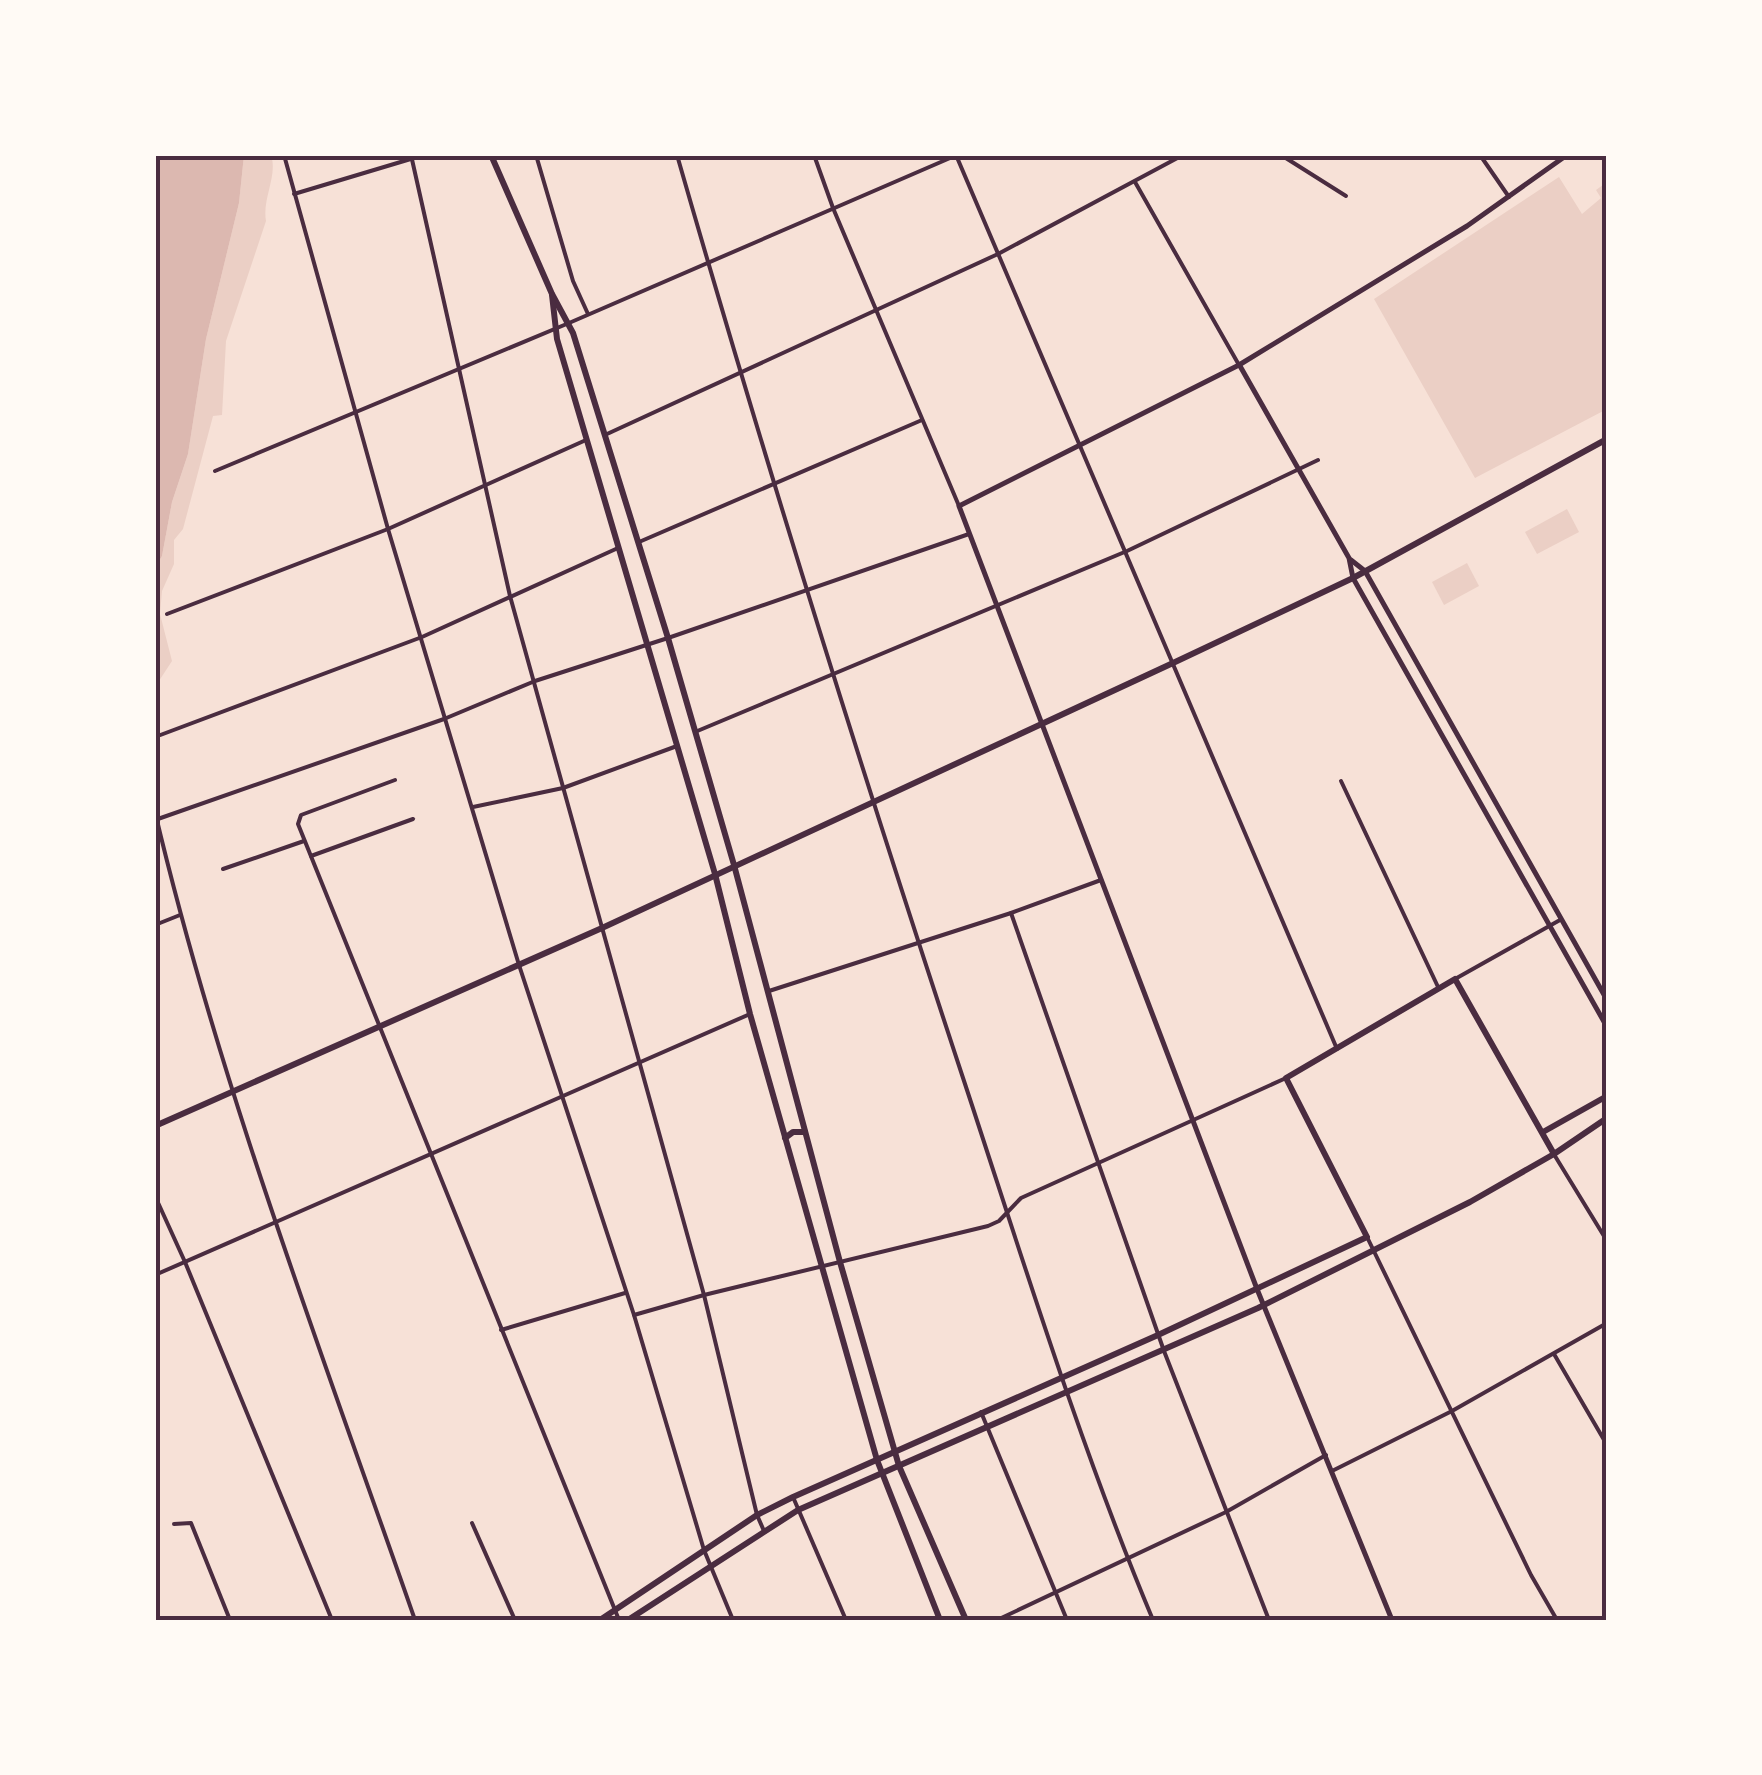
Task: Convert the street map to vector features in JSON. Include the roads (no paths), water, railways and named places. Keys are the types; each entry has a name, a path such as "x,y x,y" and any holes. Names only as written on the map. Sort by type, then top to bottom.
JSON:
{"main road":[{"path":"491,156 552,294 570,323 734,865 895,1452 966,1620"},
{"path":"552,294 555,329 715,874 750,1014 877,1460 940,1620"},
{"path":"155,1126 602,928 1353,578 1607,439"},
{"path":"600,1620 756,1516 793,1497 1158,1336 1367,1237 1286,1078 1455,979 1554,1154"},
{"path":"1543,1132 1607,1096"},
{"path":"628,1620 798,1510 1264,1305 1470,1202 1607,1118"},
{"path":"785,1138 793,1132 805,1132"}],"street":[{"path":"284,155 354,412 519,965 634,1315 704,1550 733,1620"},
{"path":"294,194 424,155"},
{"path":"536,155 573,282 588,314"},
{"path":"677,155 773,484 918,942 1067,1394 1153,1620"},
{"path":"814,155 959,506 1257,1289 1392,1620"},
{"path":"215,470 570,323 707,260 957,155 1337,1049"},
{"path":"606,434 998,254 1183,155"},
{"path":"1282,155 1346,196"},
{"path":"1480,155 1509,197"},
{"path":"959,506 1239,365 1509,197 1567,155"},
{"path":"412,156 510,596 704,1295 756,1516 764,1531"},
{"path":"1135,182 1348,558 1353,578 1548,927 1607,1026"},
{"path":"639,542 922,420"},
{"path":"167,614 388,528 586,440"},
{"path":"695,732 1127,551 1318,460"},
{"path":"156,819 444,720 536,681 969,534"},
{"path":"155,737 422,638 618,548"},
{"path":"1348,558 1365,571 1607,1000"},
{"path":"473,806 563,788 677,746"},
{"path":"395,780 302,815 298,824 619,1620"},
{"path":"1341,781 1440,989"},
{"path":"155,812 180,915 235,1091 415,1620"},
{"path":"310,856 412,819"},
{"path":"222,870 304,841"},
{"path":"767,992 1101,880"},
{"path":"1011,913 1158,1336 1268,1620"},
{"path":"155,925 180,915"},
{"path":"1455,979 1560,920"},
{"path":"155,1275 750,1014"},
{"path":"634,1315 988,1226 1008,1213 1021,1198 1286,1078"},
{"path":"1554,1154 1607,1242"},
{"path":"155,1196 186,1262 332,1620"},
{"path":"1367,1237 1531,1575 1557,1620"},
{"path":"501,1330 626,1293"},
{"path":"1332,1472 1452,1411 1607,1324"},
{"path":"1554,1354 1607,1445"},
{"path":"982,1412 1067,1620"},
{"path":"997,1620 1226,1512 1326,1455"},
{"path":"793,1497 846,1620"},
{"path":"174,1524 191,1523 230,1620"},
{"path":"472,1524 515,1620"}]}
